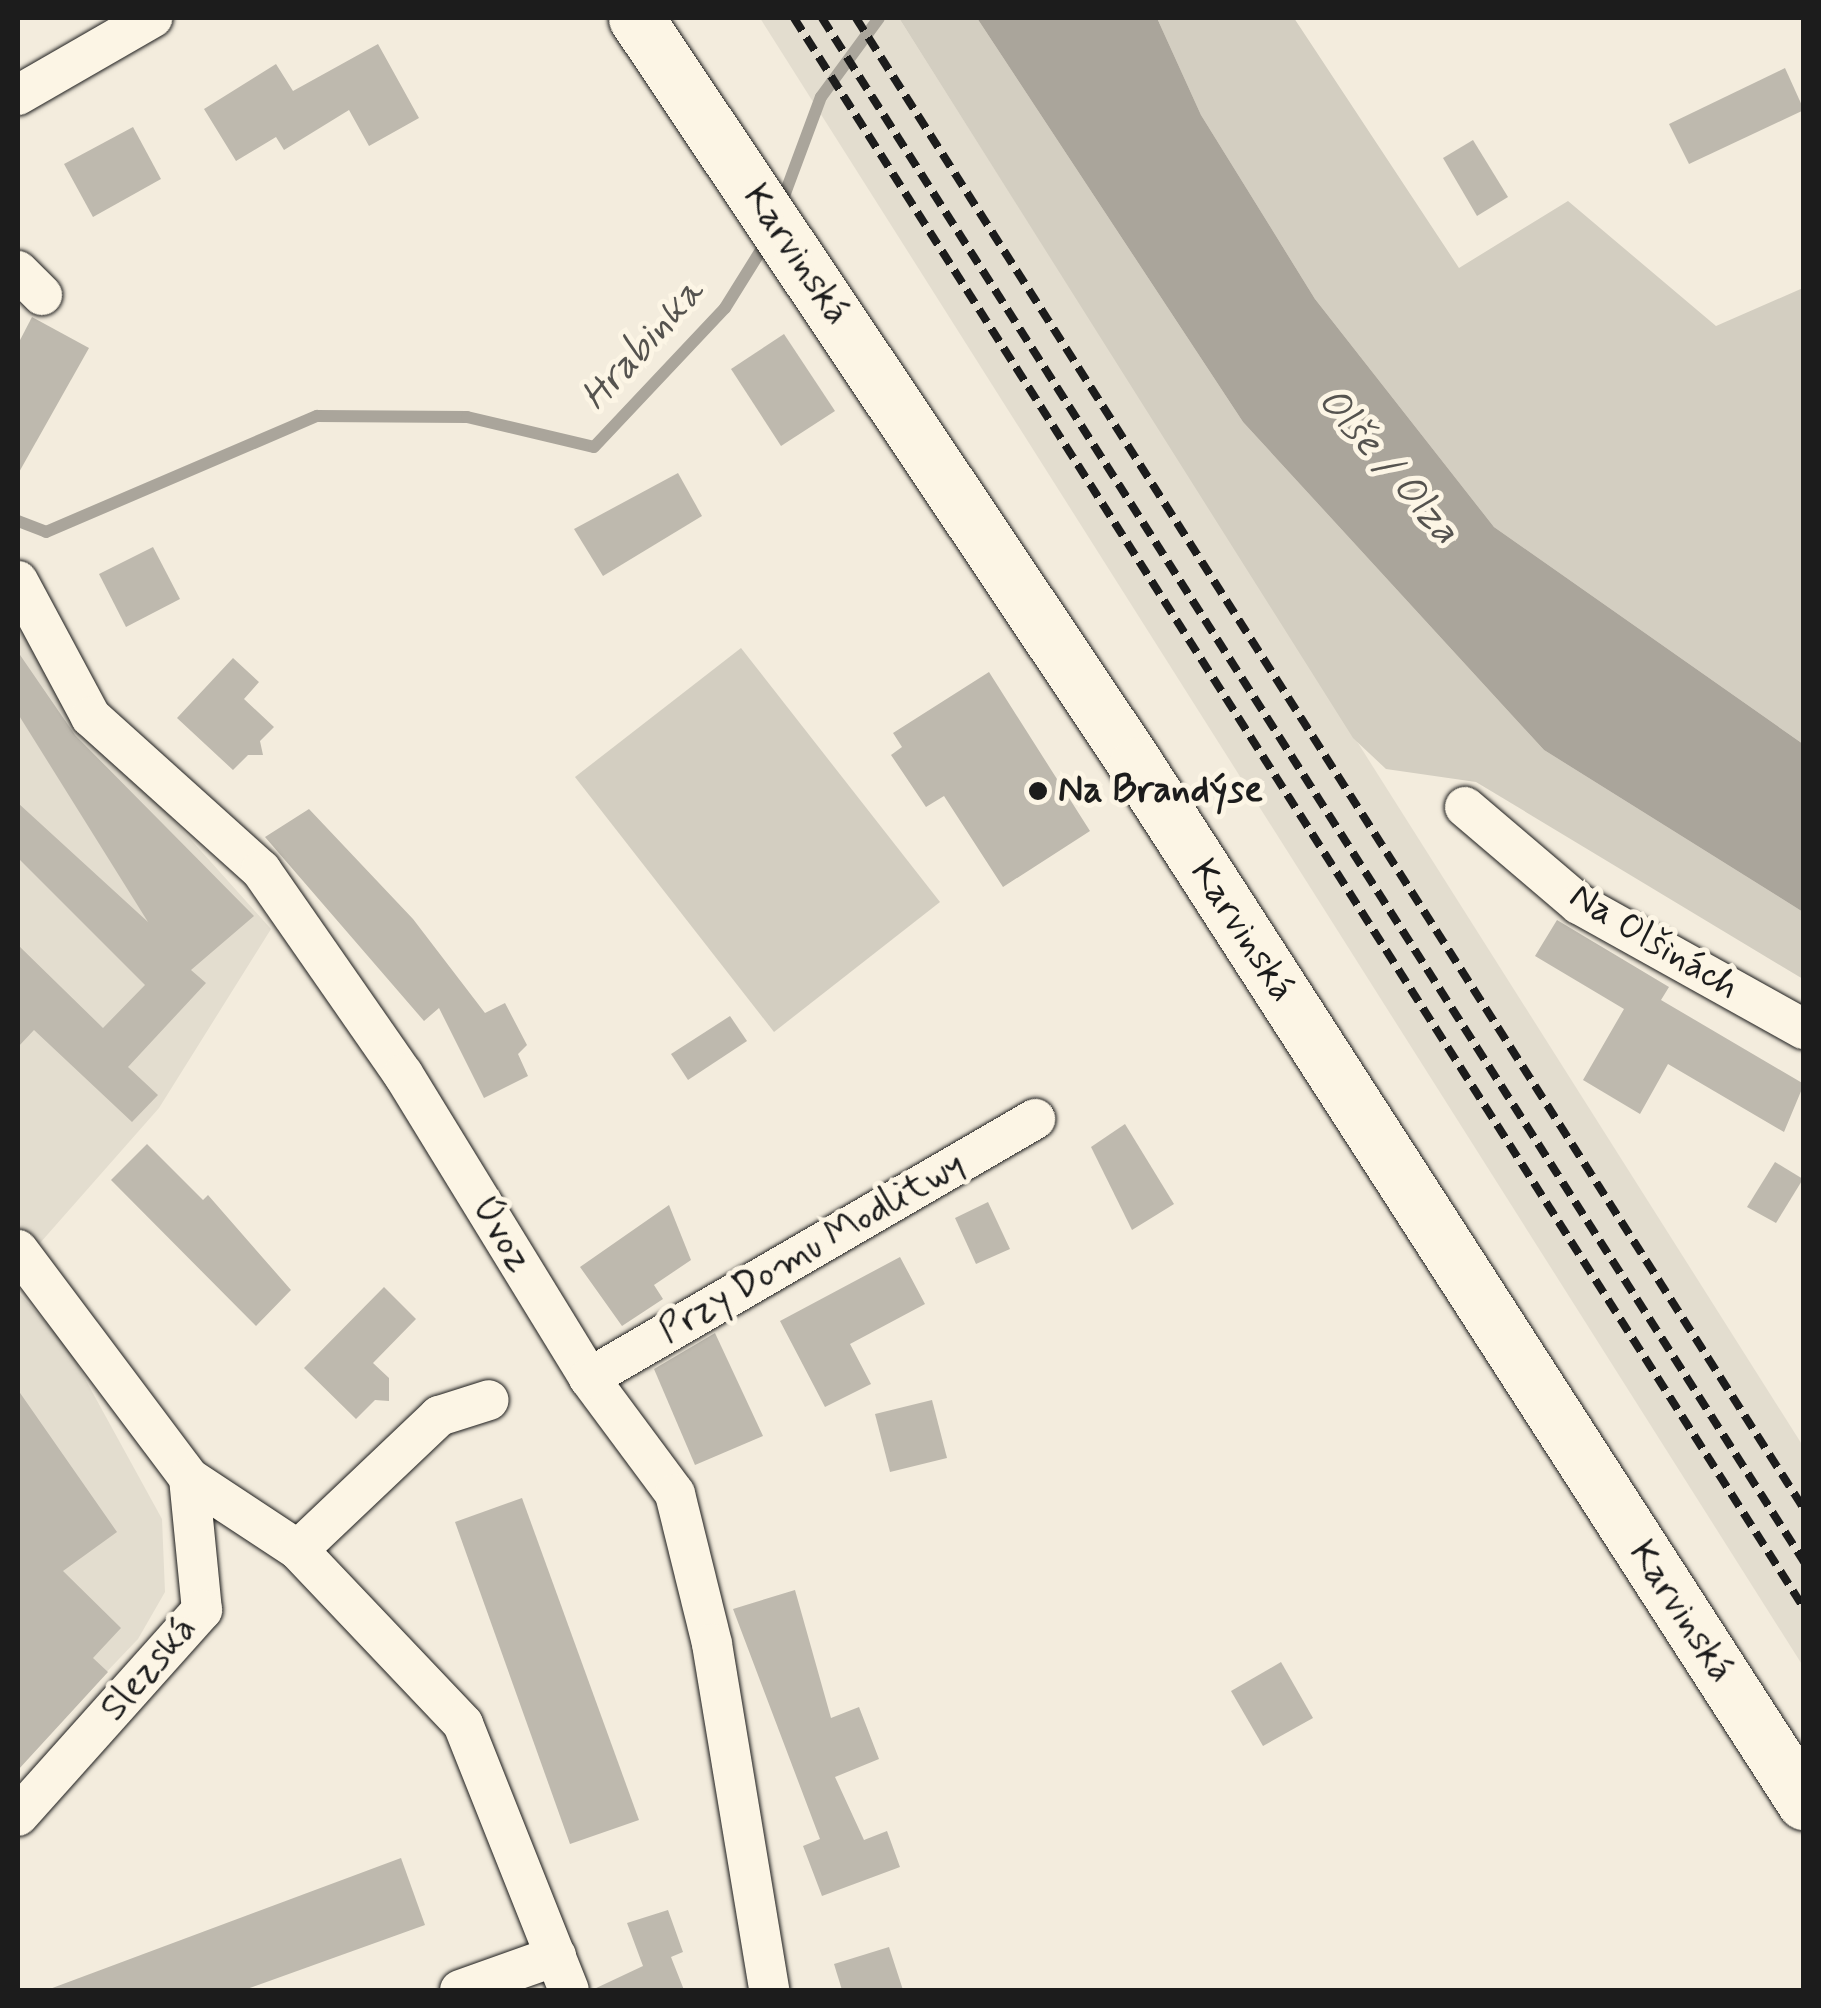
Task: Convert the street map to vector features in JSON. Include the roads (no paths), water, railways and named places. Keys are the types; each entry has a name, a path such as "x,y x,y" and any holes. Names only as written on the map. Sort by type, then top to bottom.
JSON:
{"main road":[{"name":"Karvinská","path":"636,18 799,259 1804,1802"}],"street":[{"path":"18,95 152,18"},
{"name":"Úvoz","path":"18,581 91,716 262,870 403,1074 589,1378 675,1494 712,1644 769,1990"},
{"name":"Na Olšinách","path":"1465,807 1579,904 1804,1028"},
{"name":"Przy Domu Modlitwy","path":"589,1378 1035,1119"},
{"path":"18,1250 189,1478 298,1550 464,1724 563,1973 460,1990"},
{"path":"298,1550 439,1416 488,1400"},
{"name":"Slezská","path":"18,1816 202,1610 189,1478"}],"water":[{"name":"Olše / Olza","path":"977,18 1157,18 1201,115 1315,299 1494,527 1803,744 1803,912 1544,750 1243,422"}],"waterway":[{"name":"Hrabinka","path":"780,207 821,97 879,18"},
{"name":"Hrabinka","path":"18,521 46,532 317,416 467,417 594,447 725,308 768,239"}],"railway":[{"path":"794,18 1804,1608"},
{"path":"822,18 1804,1562"},
{"path":"856,18 1804,1509"}],"place":[{"name":"Na Brandýse","path":"1038,791"}]}
